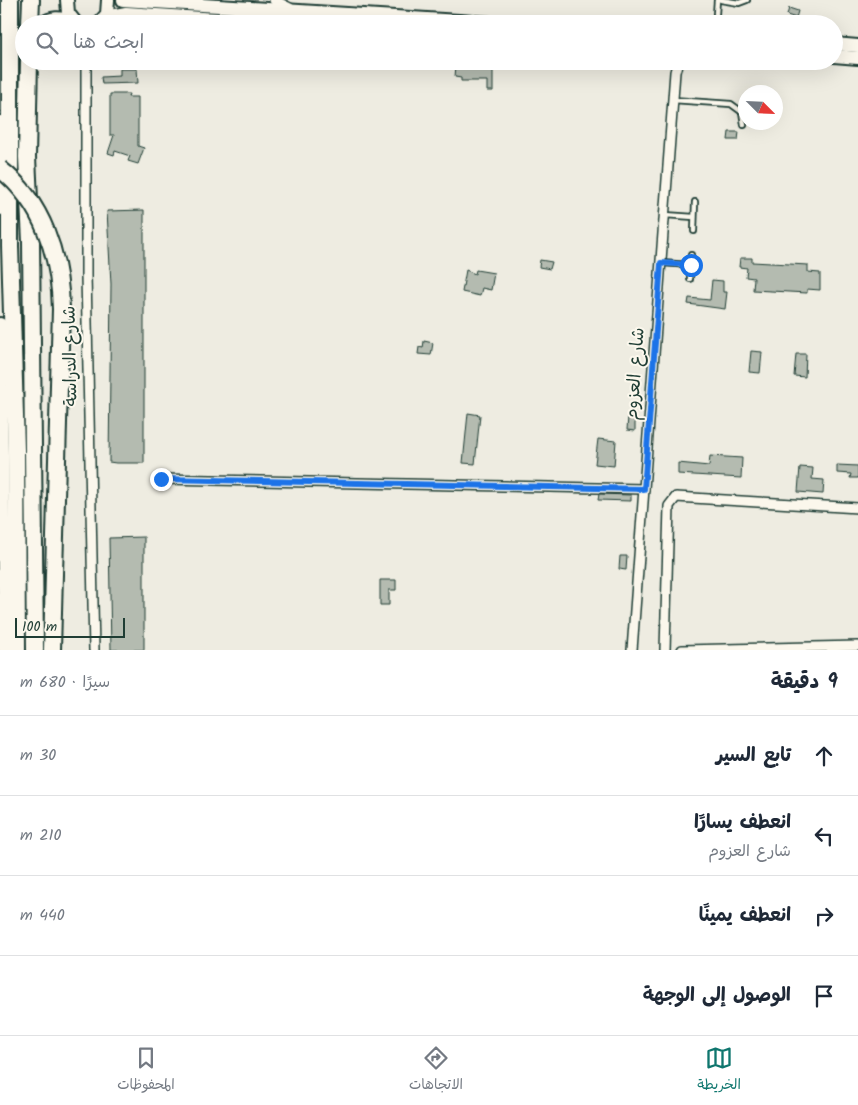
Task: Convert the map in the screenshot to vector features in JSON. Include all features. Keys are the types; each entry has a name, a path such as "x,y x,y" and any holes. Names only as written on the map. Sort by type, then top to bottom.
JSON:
{"highway":[{"path":"10,0 10,246 16,450 17,650"},
{"path":"30,0 30,15"},
{"path":"29,70 27,157 31,242 35,650"},
{"path":"0,169 28,199 50,241 59,270 61,309 52,650"}],"main road":[{"path":"67,0 70,15"},
{"path":"105,15 109,7 108,0"},
{"path":"123,0 256,10 280,15"},
{"path":"116,15 121,13 144,15"},
{"path":"843,45 858,46"},
{"path":"843,57 858,58"},
{"path":"29,95 34,81 34,70"},
{"path":"0,122 0,209"},
{"path":"0,324 5,650"}],"street":[{"path":"256,10 266,0"},
{"path":"274,0 292,15"},
{"name":"شارع الدراسة","path":"86,70 86,275 94,650"},
{"name":"شارع العزوم","path":"632,650 675,72"},
{"path":"161,479 644,489"},
{"path":"664,650 669,506 676,497 858,508"},
{"path":"682,650 858,646"}],"lane":[{"path":"716,14 717,0"},
{"path":"721,0 739,3 747,0"},
{"path":"673,100 731,104 738,109"},
{"path":"694,231 695,202"},
{"path":"665,215 694,217"},
{"path":"690,279 691,255"},
{"path":"661,263 691,265"}],"building":[{"path":"789,8 798,11 797,15 787,15"},
{"path":"120,70 137,70 138,83 102,84 101,77 120,76"},
{"path":"456,70 493,70 493,91 487,91 487,81 461,81 461,78 455,77"},
{"path":"110,94 129,94 128,97 138,97 138,146 144,148 138,164 128,161 130,156 115,151 114,155 108,153 114,135 110,135"},
{"path":"729,132 739,132 738,140 728,140"},
{"path":"144,210 144,463 116,463 109,462 111,284 107,211"},
{"path":"740,258 752,258 752,262 808,265 808,272 820,273 820,290 807,289 807,293 753,290 754,278 746,277 747,268 739,267"},
{"path":"540,260 552,262 550,269 539,267"},
{"path":"466,270 475,274 476,270 494,273 491,290 482,288 480,296 462,292"},
{"path":"712,280 723,281 723,292 727,292 725,309 688,304 689,298 710,300"},
{"path":"424,341 433,343 431,355 418,354 419,347 423,348"},
{"path":"751,351 762,352 760,373 749,372"},
{"path":"796,354 806,354 805,377 794,376"},
{"path":"468,413 480,415 475,464 463,463"},
{"path":"628,416 635,416 635,431 627,430"},
{"path":"598,439 616,441 614,466 595,464"},
{"path":"710,456 742,458 741,478 678,474 678,463 709,466"},
{"path":"837,465 858,466 858,478 850,478 851,474 837,473"},
{"path":"800,467 813,468 812,479 824,480 823,494 798,492"},
{"path":"599,494 631,495 631,501 598,500"},
{"path":"144,537 144,650 111,650 109,538"},
{"path":"620,556 627,556 626,570 619,569"},
{"path":"380,580 396,580 396,590 389,590 389,605 380,605"}],"route":[{"path":"161,479 644,489 661,263 691,265"}]}
